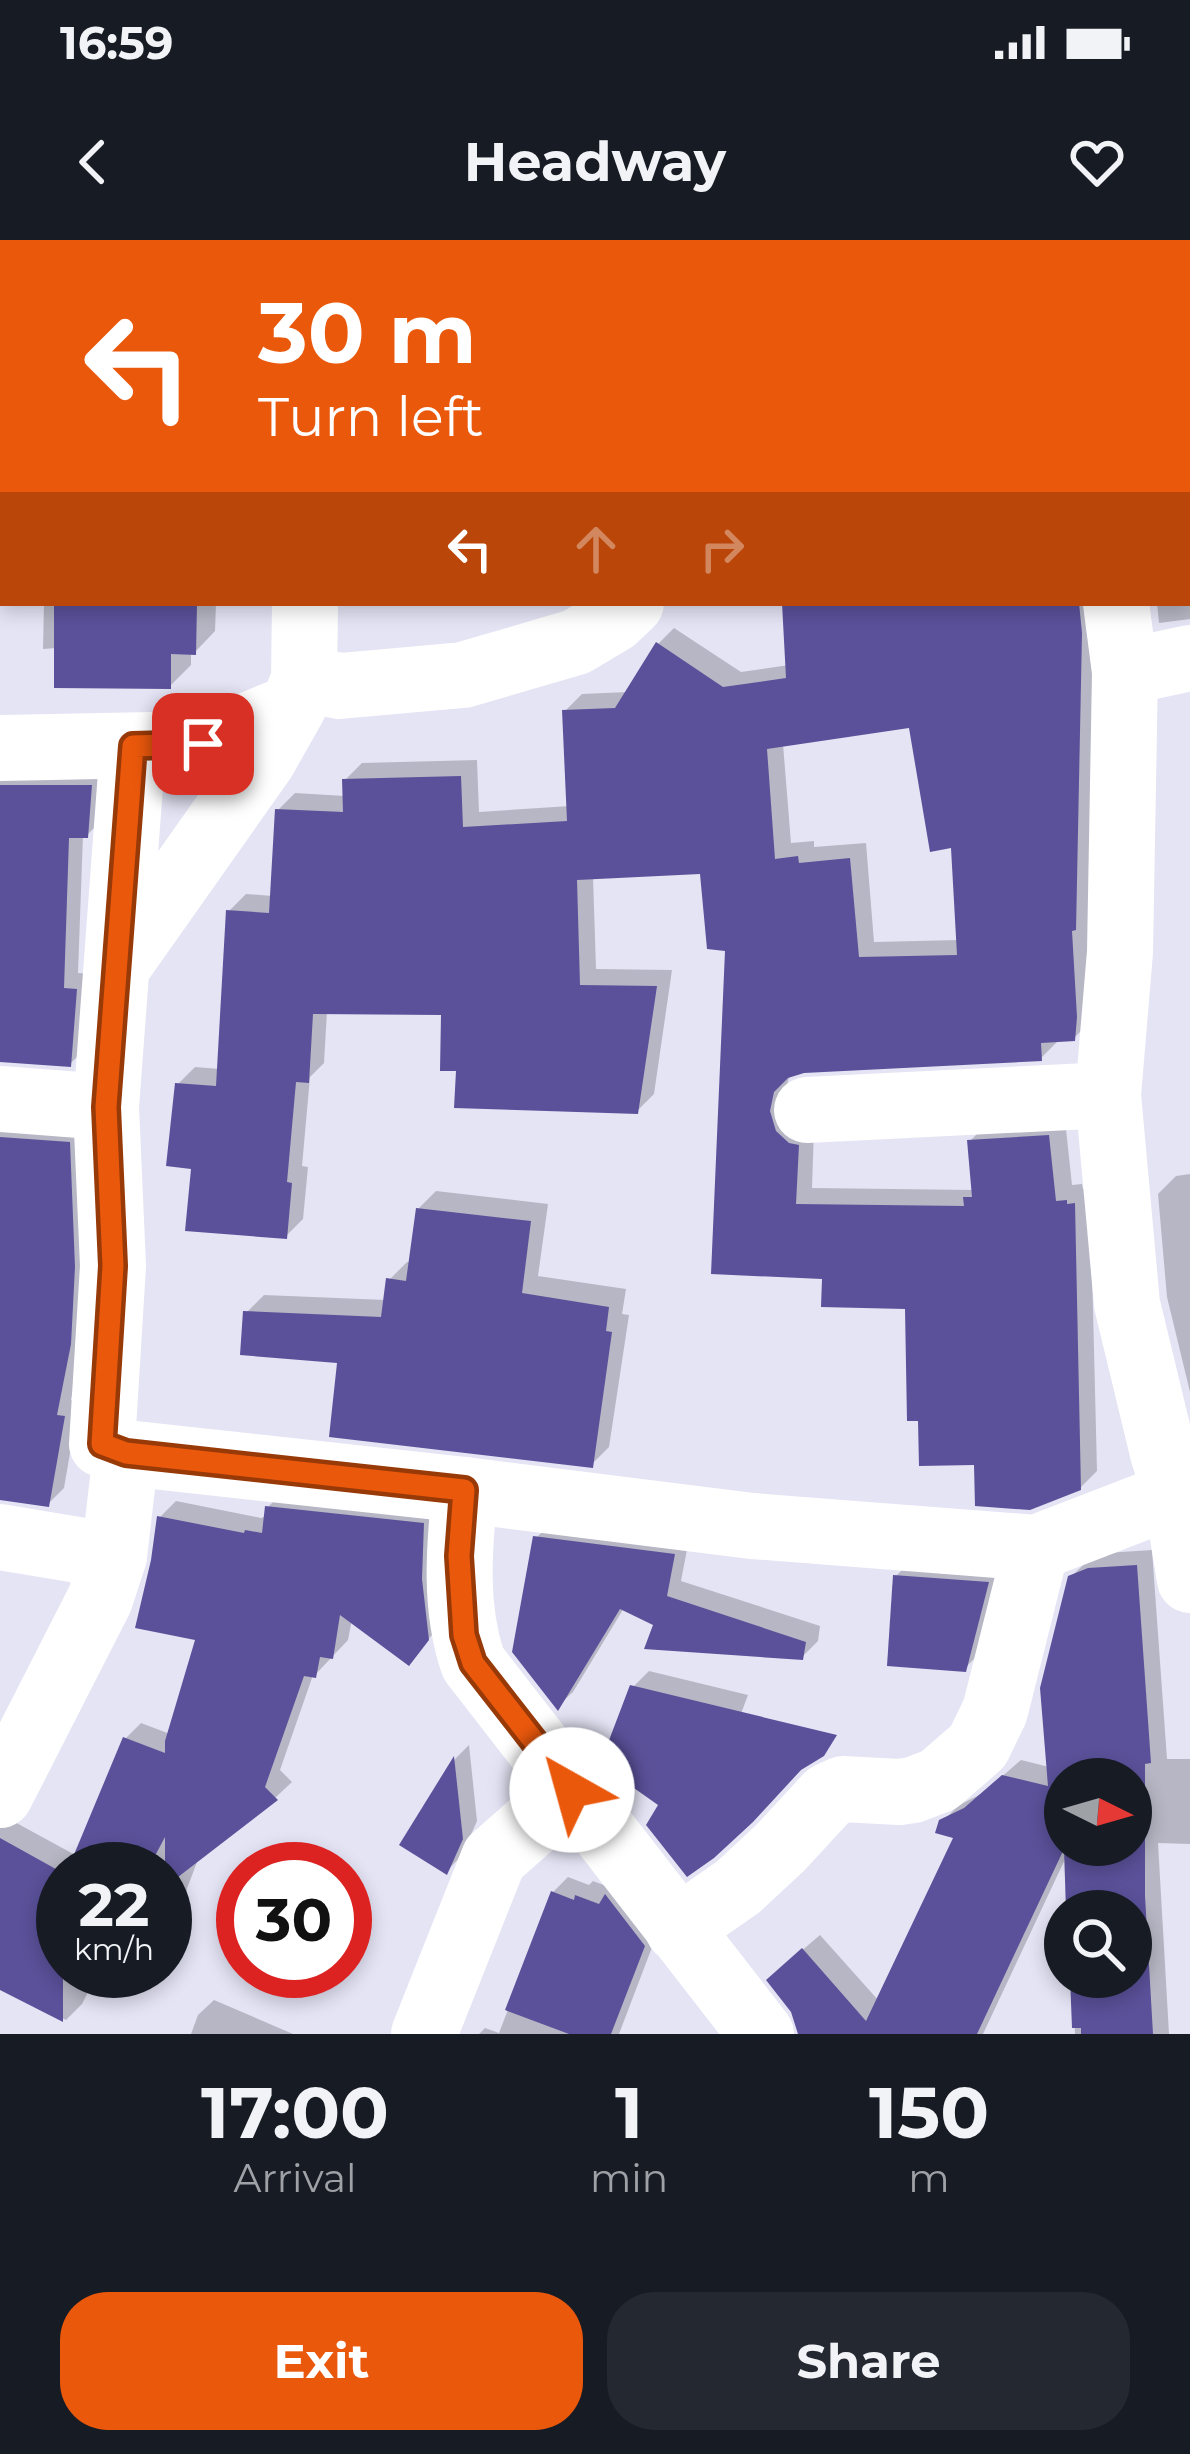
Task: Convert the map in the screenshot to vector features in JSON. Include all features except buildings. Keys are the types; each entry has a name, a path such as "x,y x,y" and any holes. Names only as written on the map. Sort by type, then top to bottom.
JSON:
{"street":[{"path":"115,969 263,760 298,693 305,606"},
{"path":"0,748 203,744 298,693 464,675 575,642 629,606"},
{"path":"1116,606 1125,672 1120,952 1108,1095 1127,1304 1176,1465 1190,1580"},
{"path":"1125,672 1190,658"},
{"path":"133,746 106,1107 113,1266 102,1444 126,1453 752,1526 1036,1548 1176,1465"},
{"path":"807,1110 1108,1095"},
{"path":"0,1099 106,1107"},
{"path":"0,1795 100,1599 114,1556 126,1453"},
{"path":"464,1490 459,1556 464,1635 473,1663 761,2034"},
{"path":"0,1537 114,1556"},
{"path":"678,1929 738,1887 828,1796 843,1789 913,1790 939,1780 978,1746 995,1711 1036,1548"},
{"path":"424,2034 494,1858 572,1790"}],"route":[{"path":"203,744 133,746 106,1107 113,1266 102,1444 126,1453 464,1490 459,1556 464,1635 473,1663 572,1790"}]}
